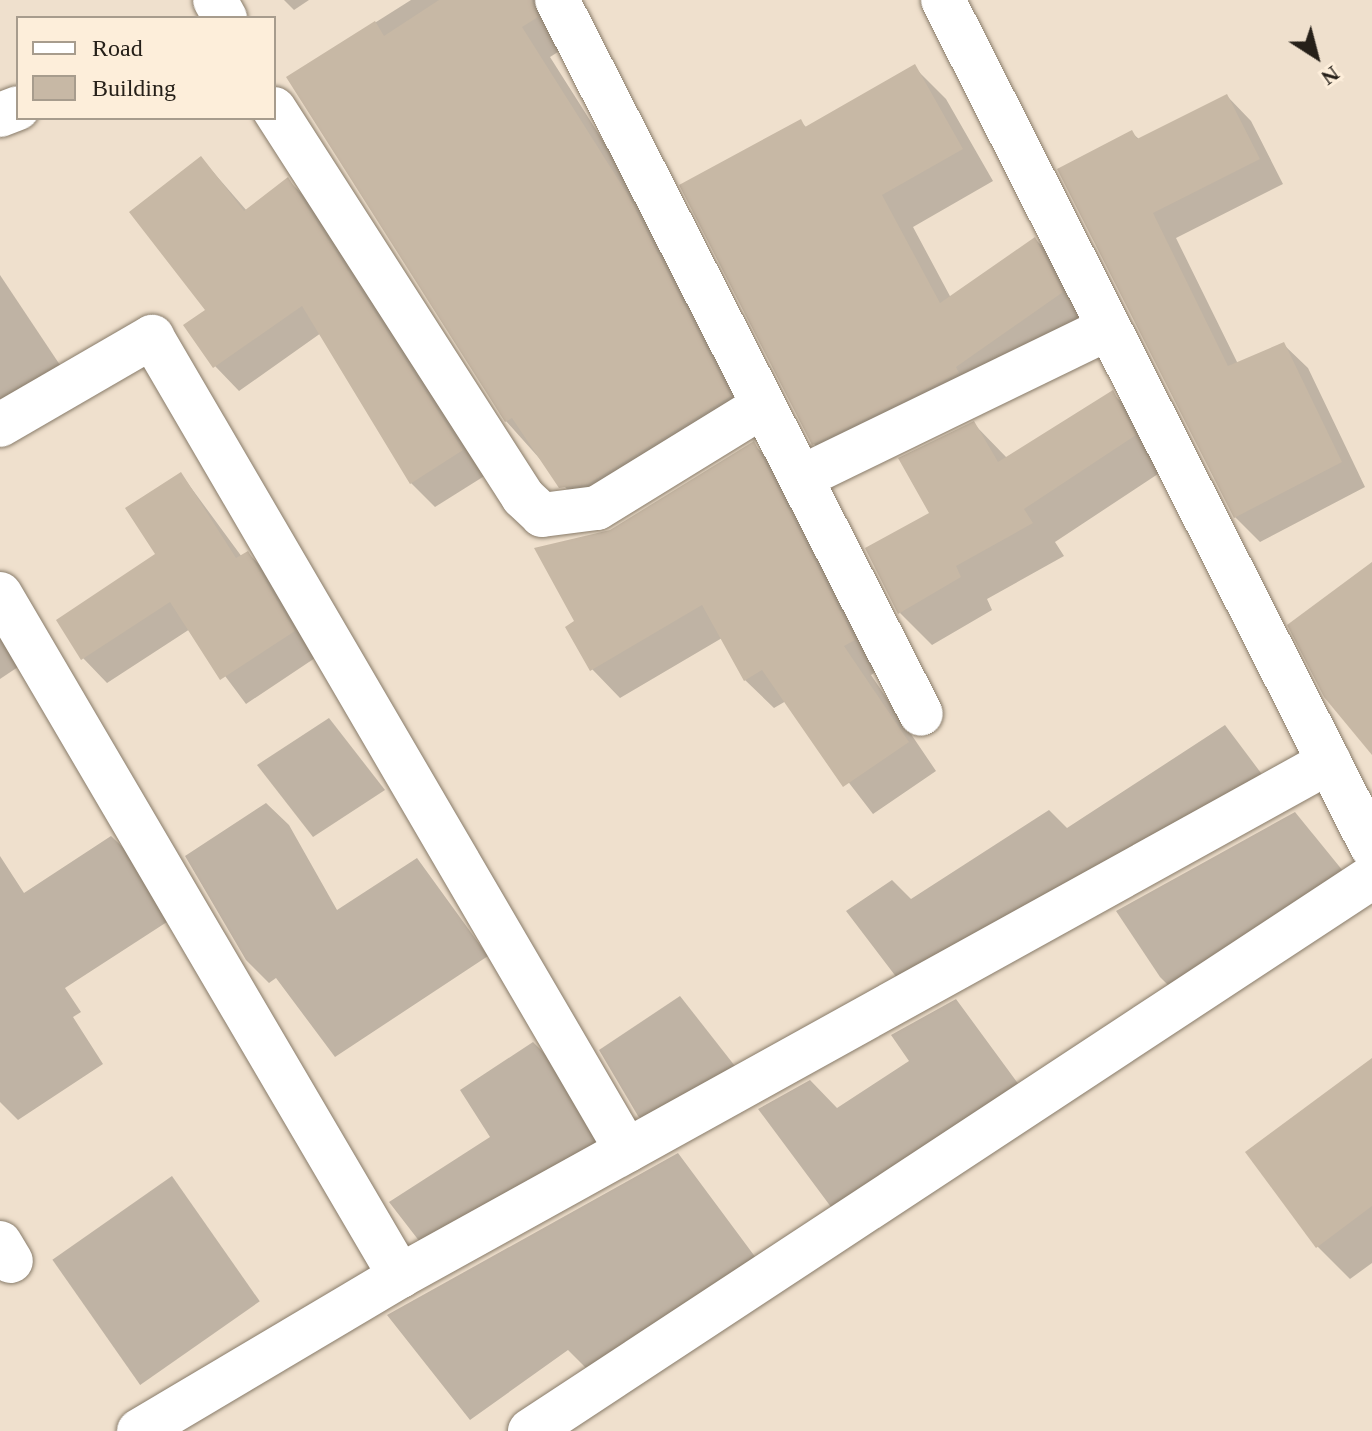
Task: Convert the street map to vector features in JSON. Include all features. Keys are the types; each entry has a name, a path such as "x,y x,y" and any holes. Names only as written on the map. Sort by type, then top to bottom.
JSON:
{"street":[{"path":"557,0 921,714"},
{"path":"943,0 1372,847"},
{"path":"276,112 523,497 542,515 597,508 763,406"},
{"path":"802,477 1109,328"},
{"path":"0,425 152,337 627,1151"},
{"path":"0,594 400,1276"},
{"path":"139,1431 400,1276 1329,762"},
{"path":"530,1431 1372,877"}],"building":[{"path":"439,0 532,0 538,17 522,27 628,195 731,396 588,484 559,488 512,418 505,422 286,77 375,21 384,36"},
{"path":"915,64 963,149 882,195 940,303 1035,237 1063,292 956,367 959,373 812,445 679,185 801,119 805,127"},
{"path":"1227,94 1260,159 1153,213 1228,366 1284,342 1342,462 1234,518 1057,169 1132,130 1137,139"},
{"path":"201,156 244,211 288,177 463,450 410,484 302,306 213,368 183,325 205,310 129,212"},
{"path":"1113,390 1136,435 1024,509 1033,523 956,566 961,577 898,614 865,548 929,513 898,458 974,421 998,462"},
{"path":"754,441 855,640 844,646 909,742 843,787 762,670 744,681 702,605 590,671 565,627 574,621 534,548 610,530"},
{"path":"181,472 236,558 248,551 295,631 220,680 170,602 81,660 56,620 155,554 125,508"},
{"path":"1372,562 1372,755 1324,697 1287,625"},
{"path":"1372,1058 1372,1206 1316,1248 1245,1152"}]}
